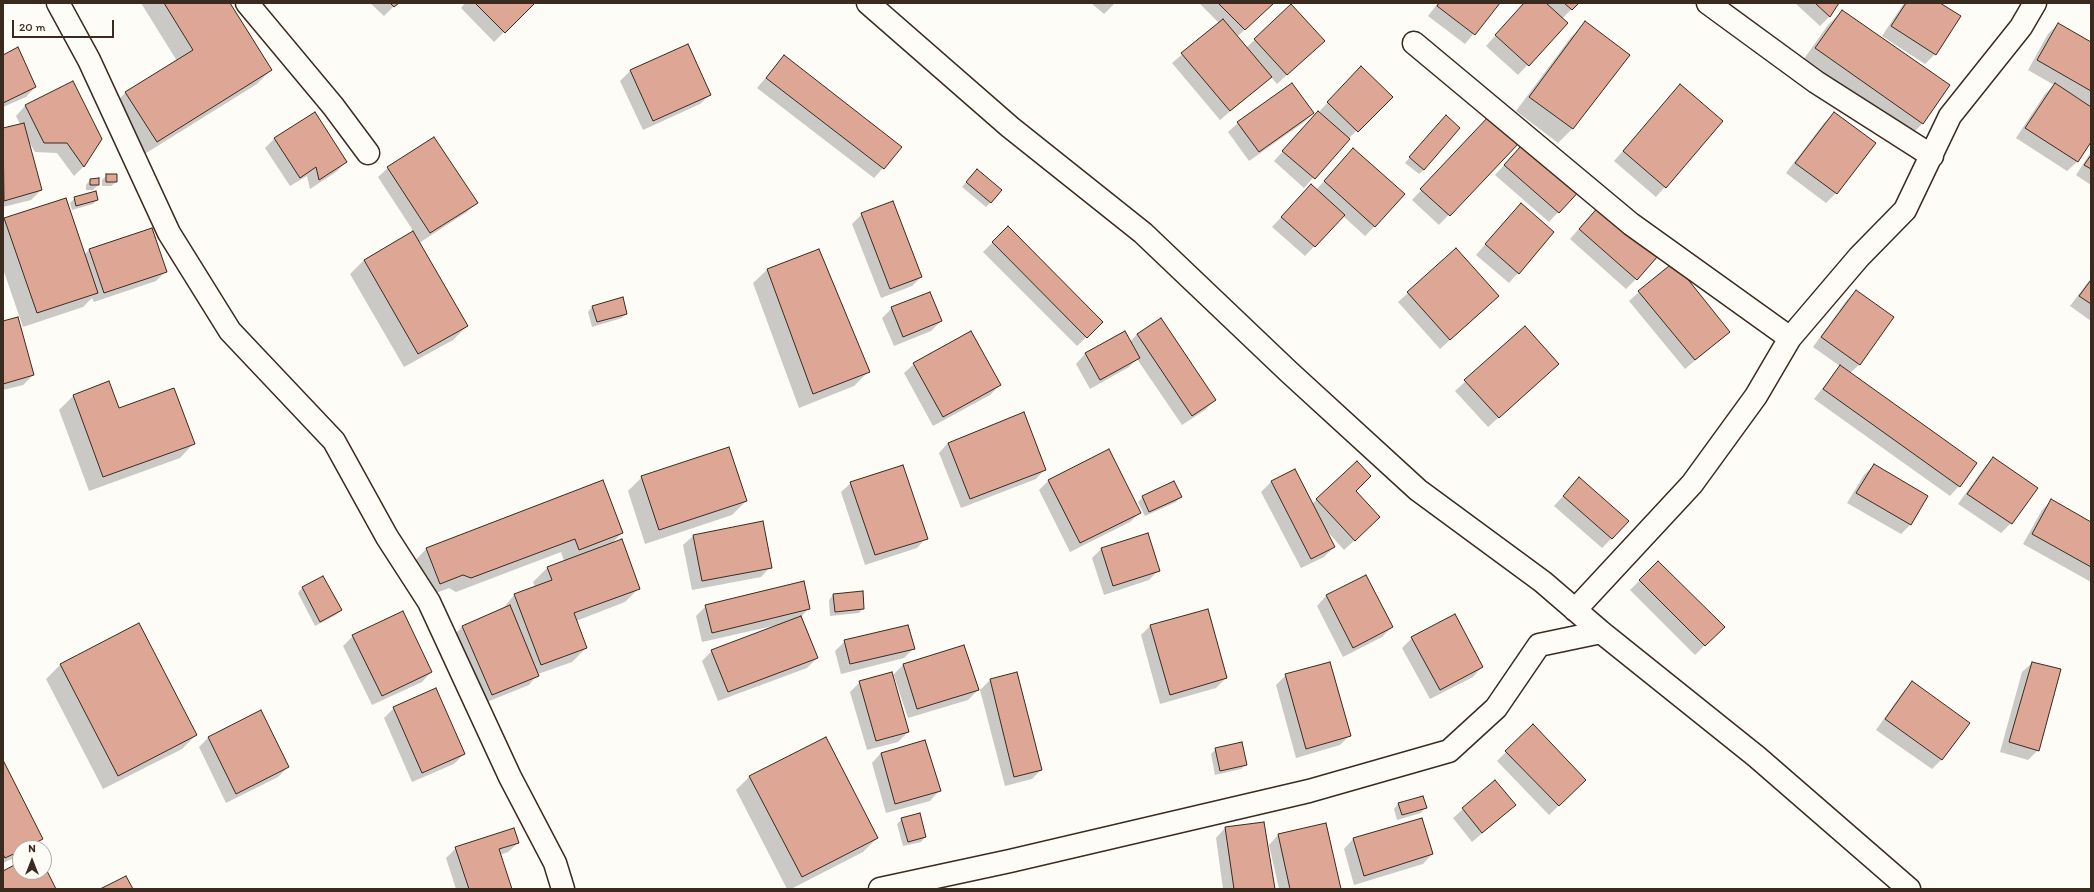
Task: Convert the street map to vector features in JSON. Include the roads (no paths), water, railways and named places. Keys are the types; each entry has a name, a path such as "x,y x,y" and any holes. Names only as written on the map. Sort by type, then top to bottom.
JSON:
{"street":[{"path":"58,3 89,60 169,233 230,331 334,441 387,538 428,602 510,777 555,863 563,889"},
{"path":"247,3 333,106 368,153"},
{"path":"868,3 1010,127 1143,233 1289,372 1418,490 1543,582 1601,632 1757,757 1909,889"},
{"path":"1708,3 1816,82 1932,156"},
{"path":"1575,610 1692,484 1756,396 1790,338 1859,257 1905,210 1950,116 2021,27 2035,3"},
{"path":"1414,43 1630,224 1790,338"},
{"path":"880,889 1010,861 1309,791 1449,751 1496,708 1539,645 1601,632"}]}
